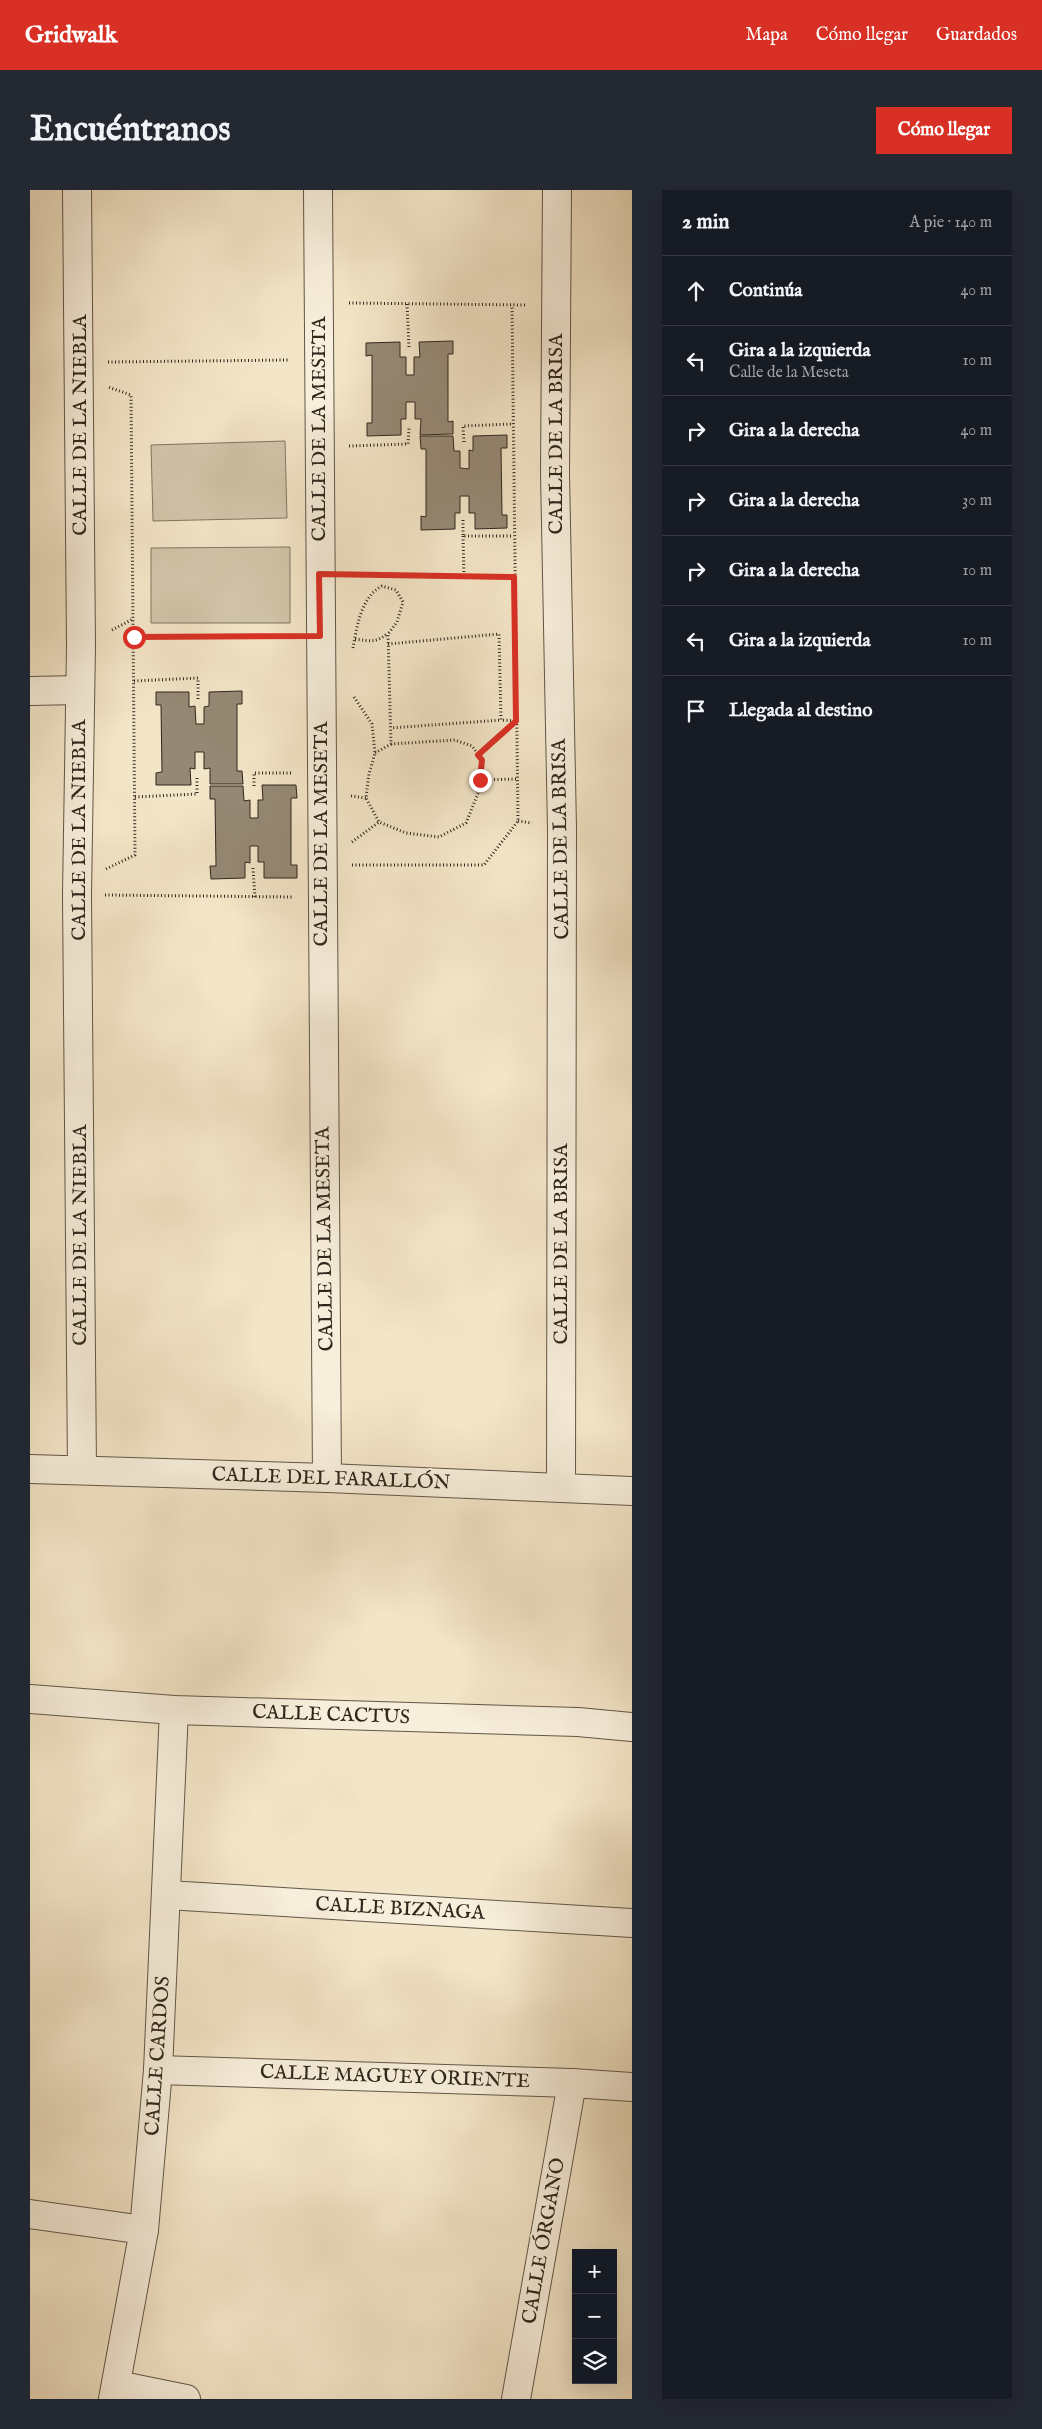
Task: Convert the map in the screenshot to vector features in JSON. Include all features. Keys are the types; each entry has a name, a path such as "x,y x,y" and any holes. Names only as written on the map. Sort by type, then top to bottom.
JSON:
{"street":[{"name":"CALLE DE LA NIEBLA","path":"77,190 80,370 78,888 82,1470"},
{"name":"CALLE DE LA MESETA","path":"318,190 320,773 327,1478"},
{"name":"CALLE DE LA BRISA","path":"557,190 555,473 562,829 561,1488"},
{"path":"30,691 80,690"},
{"name":"CALLE DEL FARALLÓN","path":"30,1469 327,1478 632,1492"},
{"name":"CALLE CACTUS","path":"30,1699 174,1710 578,1722 632,1727"},
{"name":"CALLE CARDOS","path":"115,2392 144,2230 158,2070 168,1895 174,1710"},
{"name":"CALLE BIZNAGA","path":"168,1895 632,1922"},
{"name":"CALLE MAGUEY ORIENTE","path":"158,2070 572,2083 632,2087"},
{"name":"CALLE ÓRGANO","path":"516,2399 572,2083"},
{"path":"30,2214 144,2230"},
{"path":"115,2392 186,2399"}],"path":[{"path":"318,303 556,306"},
{"path":"408,304 408,348"},
{"path":"321,865 484,865 518,821 513,536 512,305"},
{"path":"80,370 318,359"},
{"path":"78,888 135,855 131,395 80,370"},
{"path":"464,442 463,426 512,424"},
{"path":"319,447 408,444 409,428"},
{"path":"463,520 464,576"},
{"path":"463,536 513,536"},
{"path":"319,574 514,577"},
{"path":"353,656 355,639 361,612 372,592 382,586 396,590 403,602 397,622 388,634 380,640 355,639"},
{"path":"388,634 391,744"},
{"path":"388,644 499,634 501,720"},
{"path":"134,637 320,636"},
{"path":"134,681 198,678 198,700"},
{"path":"354,691 354,699 372,724 375,753 369,774 366,798 379,822 406,834 439,837 466,823 479,791 482,760 472,746 455,740 391,744 375,753"},
{"path":"391,728 501,720 516,721"},
{"path":"478,755 516,721"},
{"path":"254,786 254,773 320,773"},
{"path":"135,797 197,794 197,777"},
{"path":"480,780 517,779"},
{"path":"254,868 255,898"},
{"path":"78,888 255,898 321,897"}],"shaded area":[{"path":"285,441 287,518 153,521 151,445"},
{"path":"290,547 290,623 151,623 151,548"}],"building":[{"path":"453,341 453,354 448,354 448,422 453,421 453,434 420,435 421,419 415,419 415,402 406,402 406,419 401,419 401,435 367,436 367,423 372,423 372,355 366,356 366,343 400,342 400,357 406,357 406,375 414,375 414,357 420,357 419,342"},
{"path":"507,435 507,448 501,448 502,515 507,515 507,528 475,529 475,513 469,513 469,496 460,496 460,513 455,513 455,529 421,530 421,516 426,517 426,449 421,449 420,436 453,436 454,451 460,451 460,468 469,469 469,450 473,451 473,436"},
{"path":"242,691 242,704 237,704 237,771 242,771 243,784 210,784 210,768 204,769 204,752 195,752 195,769 190,768 191,785 156,785 156,773 162,772 161,705 156,705 156,692 189,692 189,707 195,706 196,724 204,724 204,707 209,706 209,692"},
{"path":"262,785 296,785 297,798 291,798 291,865 297,865 297,878 264,878 264,862 258,862 258,846 250,846 250,863 245,862 245,878 211,879 210,866 216,866 215,799 210,799 210,786 243,786 244,801 250,800 250,818 258,818 258,800 263,800"}],"route":[{"path":"134,637 320,636 319,574 514,577 516,721 478,755 482,760 480,780"}]}
